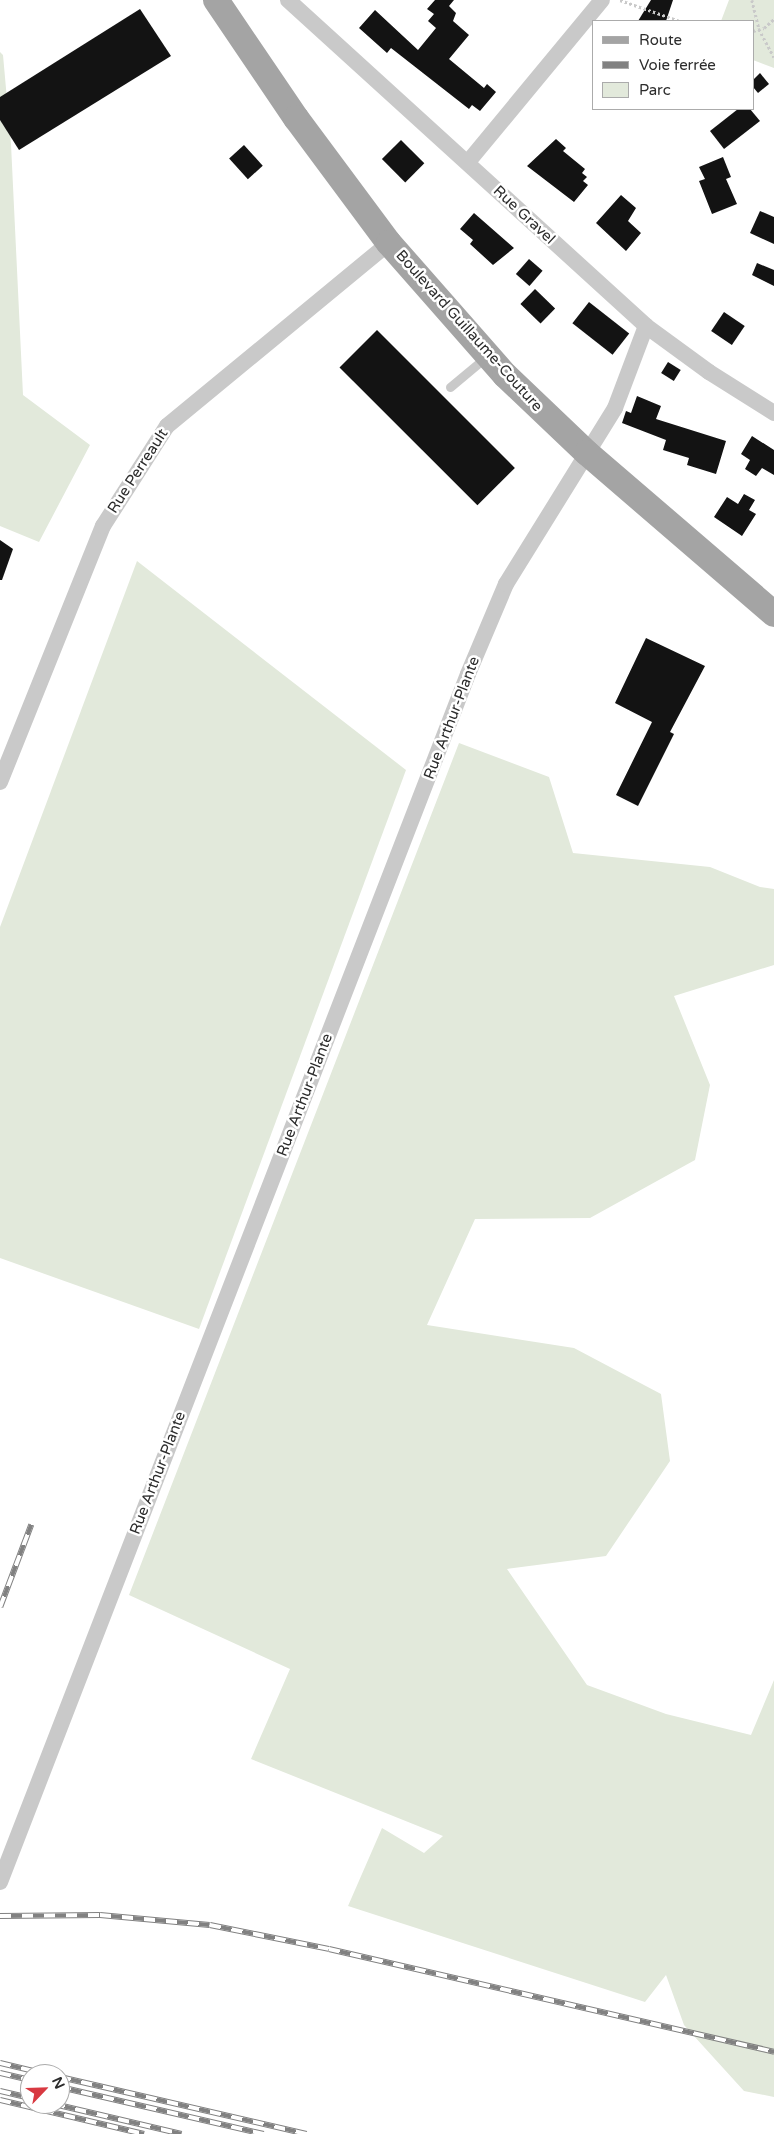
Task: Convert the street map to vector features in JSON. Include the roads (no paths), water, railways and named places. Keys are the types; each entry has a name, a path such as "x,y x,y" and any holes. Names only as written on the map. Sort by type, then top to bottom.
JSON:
{"main road":[{"name":"Boulevard Guillaume-Couture","path":"216,0 296,118 388,242 488,356 587,453 774,614"}],"street":[{"name":"Rue Gravel","path":"288,0 646,326 709,372 774,412"},
{"path":"468,162 602,0"},
{"name":"Rue Perreault","path":"0,782 103,526 167,426 388,242"},
{"name":"Rue Arthur-Plante","path":"0,1882 468,674 506,584 615,408 646,326"}],"lane":[{"path":"450,387 488,356"}],"railway":[{"path":"0,1607 31,1525"},
{"path":"0,1916 100,1915 210,1925 329,1949 774,2052"},
{"path":"0,2063 20,2068"},
{"path":"0,2073 20,2078"},
{"path":"70,2079 306,2134"},
{"path":"70,2089 264,2134"},
{"path":"0,2091 20,2096"},
{"path":"0,2100 144,2134"},
{"path":"70,2108 182,2134"}]}
